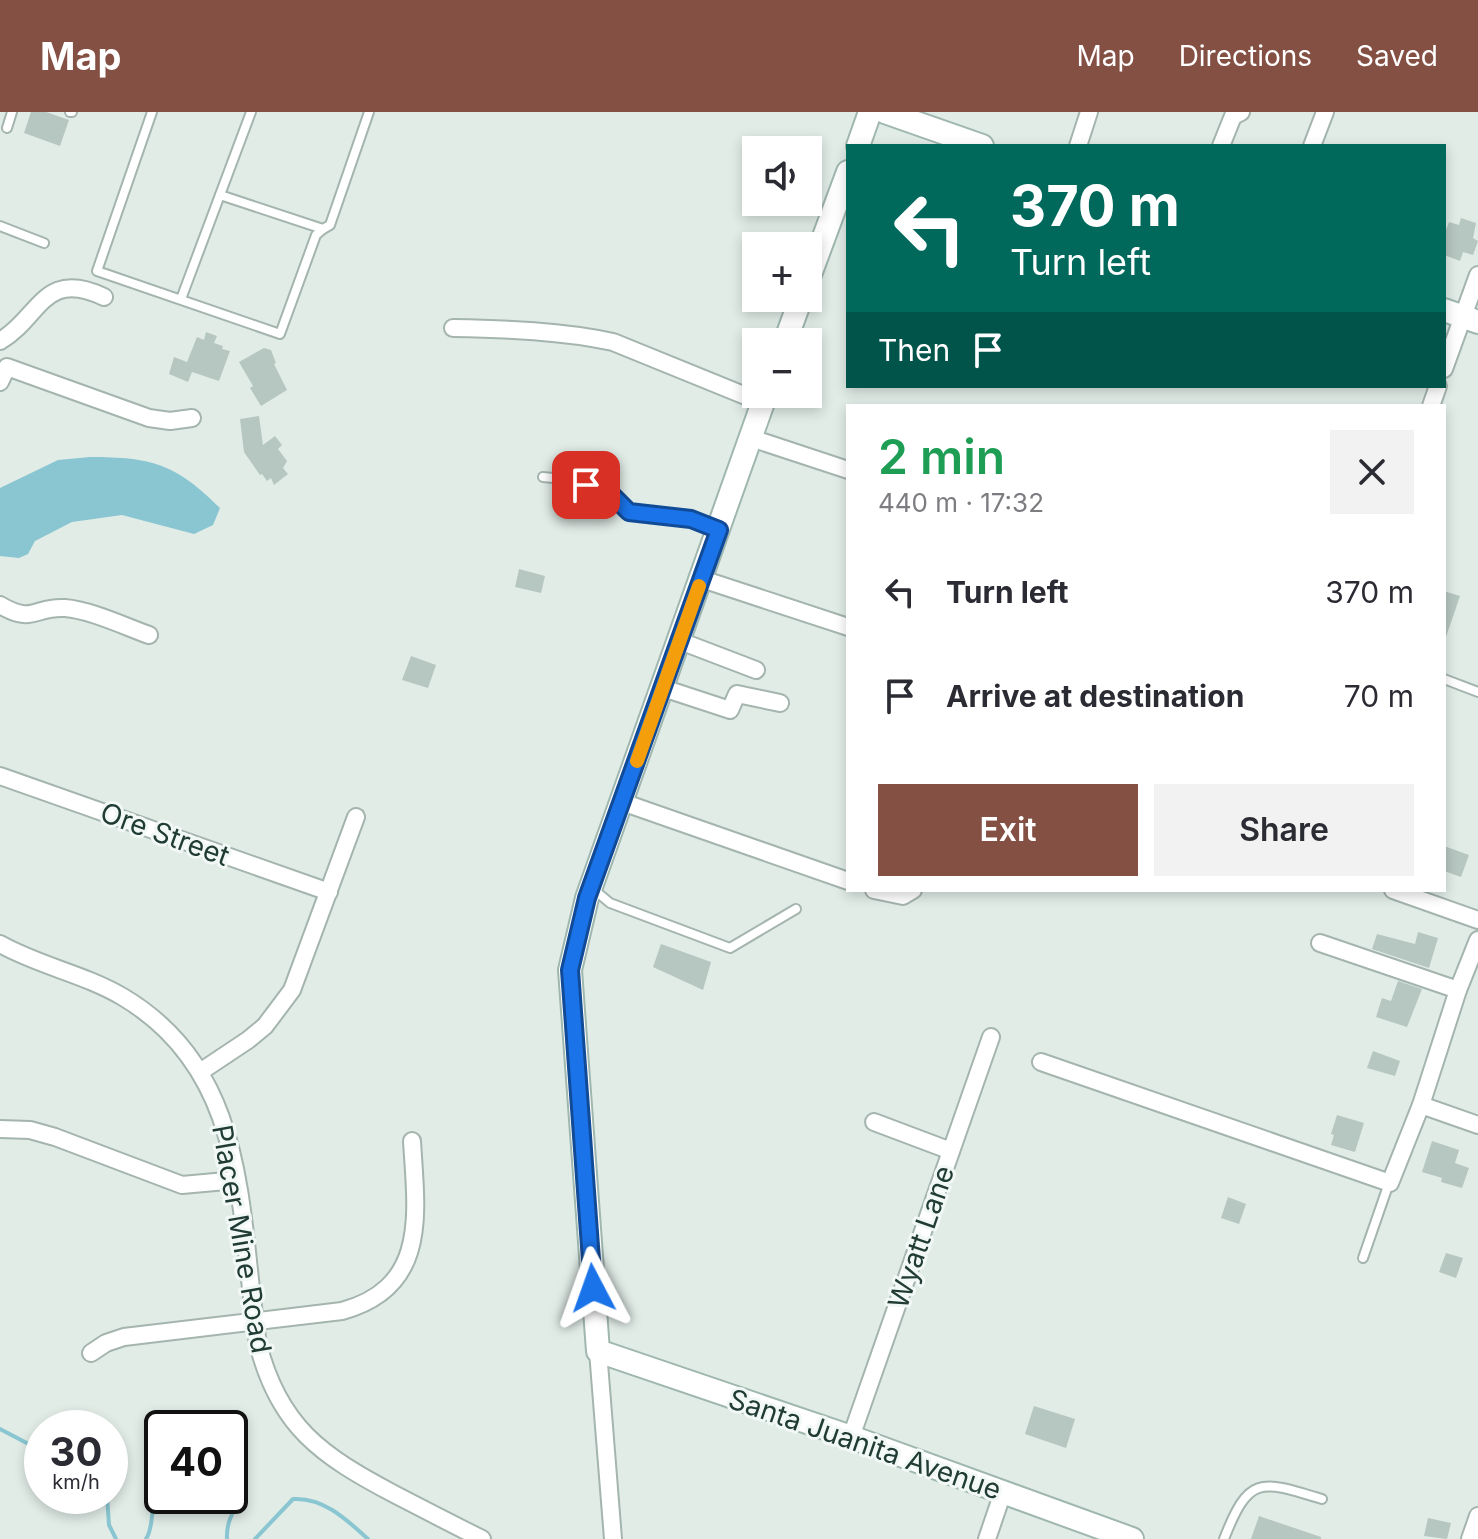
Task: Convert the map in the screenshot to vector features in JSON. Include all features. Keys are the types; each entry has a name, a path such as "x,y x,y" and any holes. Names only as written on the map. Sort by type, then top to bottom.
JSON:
{"street":[{"path":"859,144 870,112"},
{"path":"885,112 976,144"},
{"path":"1079,144 1089,112"},
{"path":"1222,144 1233,116 1241,112"},
{"path":"1313,144 1325,112"},
{"path":"822,242 846,177"},
{"path":"1446,363 1478,275"},
{"path":"0,341 50,293 85,288 104,297"},
{"path":"453,328 613,342 742,390"},
{"path":"0,382 7,367 149,418 170,421 192,418"},
{"path":"613,1539 570,970 591,888 761,408"},
{"path":"751,438 846,469"},
{"path":"702,579 846,626"},
{"path":"0,605 29,616 67,608 149,635"},
{"path":"680,641 756,670"},
{"path":"663,688 730,710 737,694 780,703"},
{"name":"Ore Street","path":"0,776 329,892"},
{"path":"622,802 846,880"},
{"path":"200,1072 248,1040 280,1009 301,970 356,817"},
{"path":"884,892 903,896 910,892"},
{"path":"1399,892 1478,920"},
{"path":"1041,1062 1390,1183 1421,1105 1458,990 1478,940"},
{"path":"1320,943 1458,990"},
{"name":"Placer Mine Road","path":"0,944 123,997 163,1027 200,1072 223,1117 230,1141 258,1344 270,1382 290,1417 309,1440 349,1470 459,1534 482,1539"},
{"name":"Wyatt Lane","path":"851,1437 991,1037"},
{"path":"1421,1105 1478,1125"},
{"path":"874,1122 951,1151"},
{"path":"0,1129 30,1130 55,1137 182,1185 237,1180"},
{"path":"91,1353 106,1343 124,1337 352,1308 370,1300 393,1281 413,1246 416,1226 412,1141"},
{"name":"Santa Juanita Avenue","path":"598,1351 851,1437 1132,1539"},
{"path":"987,1539 1003,1492"},
{"path":"1470,1539 1478,1516"}],"lane":[{"path":"7,128 12,112"},
{"path":"152,112 97,271 280,334 316,235 330,225 369,112"},
{"path":"181,299 251,112"},
{"path":"220,195 323,229"},
{"path":"0,226 44,243"},
{"path":"543,477 564,479 608,491 629,512 691,519 719,530"},
{"path":"1446,680 1478,692"},
{"path":"591,888 610,903 730,948 796,909"},
{"path":"1363,1258 1390,1183"},
{"path":"1224,1539 1238,1504 1251,1490 1273,1485 1322,1499"}],"water":[{"path":"90,457 147,462 176,473 190,481 220,508 213,525 194,534 122,515 72,522 35,541 28,554 19,558 0,556 0,488 58,460"}],"building":[{"path":"31,112 46,112 69,120 60,146 24,133"},
{"path":"1461,218 1476,223 1473,238 1478,241 1473,255 1463,252 1460,261 1446,256 1449,222 1459,225"},
{"path":"206,332 217,336 214,343 230,351 219,381 192,372 188,382 169,374 174,357 187,362 197,337 204,340"},
{"path":"264,348 271,350 274,364 287,390 261,406 239,362"},
{"path":"259,416 263,445 275,436 282,445 278,449 287,461 283,468 288,474 274,485 271,478 267,481 260,475 244,452 240,419"},
{"path":"519,569 545,576 541,593 515,587"},
{"path":"1446,592 1460,596 1446,637"},
{"path":"411,656 436,665 428,688 402,680"},
{"path":"1446,847 1469,855 1461,877 1446,872"},
{"path":"1418,932 1438,938 1429,968 1372,949 1377,934 1415,944"},
{"path":"661,944 711,962 703,990 653,967"},
{"path":"1398,981 1422,989 1407,1027 1376,1017 1382,998 1391,1001"},
{"path":"1373,1051 1400,1061 1395,1076 1367,1068"},
{"path":"1337,1115 1364,1123 1355,1152 1331,1145"},
{"path":"1432,1141 1459,1150 1455,1163 1469,1168 1462,1188 1422,1172"},
{"path":"1228,1197 1246,1204 1239,1224 1221,1218"},
{"path":"1446,1253 1463,1258 1456,1278 1439,1272"},
{"path":"1034,1406 1075,1419 1066,1448 1025,1434"},
{"path":"1259,1516 1321,1537 1321,1539 1251,1539"},
{"path":"1428,1518 1451,1523 1447,1539 1424,1536"}],"waterway":[{"path":"0,1429 24,1442"},
{"path":"255,1539 293,1499 304,1499 324,1506 343,1517 368,1539"},
{"path":"108,1514 109,1525 116,1539"},
{"path":"146,1539 153,1514"},
{"path":"227,1539 232,1514"}],"slow traffic":[{"path":"637,761 699,586"}],"route":[{"path":"586,485 608,491 629,512 691,519 719,530 587,898 570,970 593,1288"}]}
